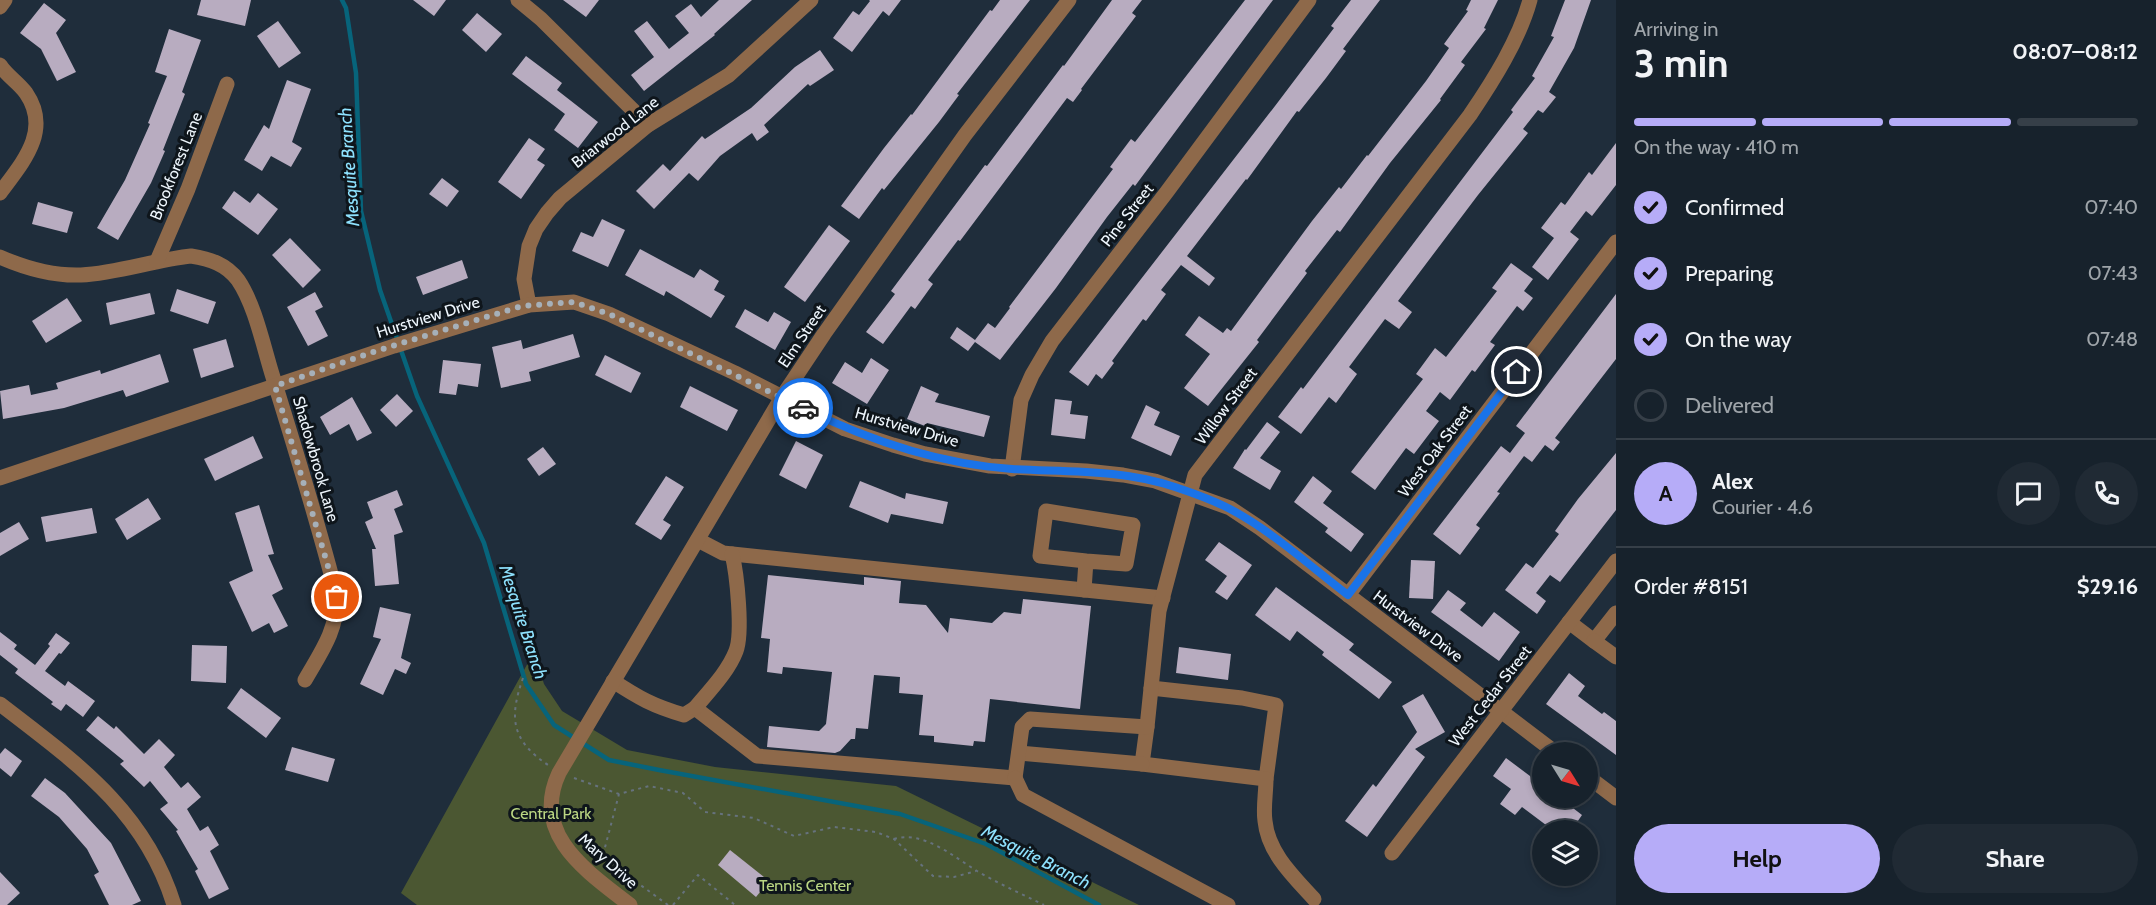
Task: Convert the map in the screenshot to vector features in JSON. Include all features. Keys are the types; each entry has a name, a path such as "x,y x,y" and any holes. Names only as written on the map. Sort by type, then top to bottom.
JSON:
{"street":[{"path":"0,8 5,0"},
{"path":"518,0 648,125"},
{"name":"Briarwood Lane","path":"530,305 524,279 529,246 536,229 560,198 648,125 729,75 811,0"},
{"name":"Elm Street","path":"553,810 553,796 559,773 782,397 965,135 1069,0"},
{"name":"Pine Street","path":"1012,469 1021,400 1032,375 1052,341 1166,193 1309,0"},
{"name":"Willow Street","path":"1142,764 1159,611 1196,475 1470,116 1508,54 1530,0"},
{"path":"0,65 27,94 36,123 34,142 27,156 0,193"},
{"name":"Brookforest Lane","path":"157,261 188,189 227,84"},
{"name":"West Oak Street","path":"1348,595 1616,242"},
{"name":"Shadowbrook Lane","path":"0,257 31,269 82,275 191,256 209,259 223,266 237,279 247,296 337,597 332,634 305,680"},
{"name":"Hurstview Drive","path":"0,478 373,352 530,305 574,302 609,314 845,429 893,446 1012,469 1086,471 1123,475 1155,481 1230,508 1260,528 1542,742"},
{"path":"1046,511 1133,525 1126,564 1086,561 1040,556 1046,511"},
{"path":"698,540 723,553 1163,598"},
{"path":"613,681 642,701 663,709 684,715 695,708 729,665 737,649 737,578 732,554"},
{"path":"1084,590 1086,561"},
{"name":"West Cedar Street","path":"1392,853 1616,561"},
{"path":"1594,641 1616,613"},
{"path":"1569,622 1616,657"},
{"path":"1151,688 1242,698 1276,705 1266,779 1265,823 1271,844 1282,862 1314,903"},
{"path":"0,704 77,764 111,795 149,849 168,885 174,905"},
{"path":"695,708 757,756 1015,778"},
{"path":"1147,727 1030,719 1022,727 1015,778 1023,795 1228,905"},
{"path":"1019,753 1142,764 1266,779"},
{"path":"1598,783 1614,793"},
{"name":"Mary Drive","path":"553,810 554,824 559,838 568,851 585,869 630,905"}],"path":[{"path":"522,678 515,701 518,735 530,753 559,773 619,794 650,786 683,793 705,812 754,818 794,836 834,827 876,832 894,839 933,876 954,877 976,871"},
{"path":"619,794 603,855 668,905"},
{"path":"894,839 904,836 931,844 959,858 976,871 1044,905"},
{"path":"673,905 698,876 733,904"}],"green space":[{"name":"Central Park","path":"534,652 544,684 562,711 627,750 715,767 896,786 1139,905 417,905 401,893"}],"building":[{"path":"201,0 251,0 245,26 197,15"},
{"path":"413,0 446,0 434,16"},
{"path":"563,0 599,0 586,17"},
{"path":"719,0 752,0 715,35 644,91 631,75 654,57 634,31 647,21 669,49 689,33 675,16 691,4 701,17"},
{"path":"869,0 901,0 889,16 883,11 852,52 833,38 853,11 859,15"},
{"path":"1000,0 1030,0 957,94 959,95 939,122 884,190 882,188 859,219 841,206 990,10 992,11"},
{"path":"1112,0 1142,0 1132,13 1136,16 1073,102 1067,98 928,280 933,284 915,309 911,306 883,344 866,332 895,294 891,291"},
{"path":"1245,0 1273,0 1135,186 1133,184 1107,217 1000,360 975,342 968,351 950,338 957,327 975,340 988,323 995,328 1113,169 1110,167 1131,139 1135,142"},
{"path":"1351,0 1380,0 1343,49 1346,51 1326,78 1299,112 1297,111 1247,180 1187,256 1215,278 1209,286 1181,265 1161,290 1166,294 1146,321 1143,319 1112,361 1114,363 1102,379 1096,374 1088,386 1069,372 1275,106 1334,28 1331,26"},
{"path":"1471,0 1498,0 1484,28 1486,29 1461,62 1465,65 1340,232 1337,230 1305,271 1307,273 1257,340 1259,342 1208,406 1184,388 1210,354 1185,335 1199,316 1223,333 1227,328 1231,331 1312,221 1368,156 1426,81 1449,48 1444,44 1468,11 1466,10"},
{"path":"1565,0 1591,0 1574,48 1549,92 1556,97 1543,113 1538,110 1523,129 1528,133 1398,301 1412,312 1399,329 1385,319 1349,367 1357,374 1336,403 1329,397 1301,434 1278,417 1301,387 1303,389 1513,112 1511,110 1535,78 1532,76 1554,37 1551,36"},
{"path":"44,3 66,20 56,33 76,72 57,81 41,49 20,33"},
{"path":"477,13 502,34 486,52 462,30"},
{"path":"278,21 301,53 279,68 257,36"},
{"path":"169,29 201,40 182,92 185,94 163,150 165,151 151,183 118,240 97,228 125,180 150,124 148,123 167,76 155,72"},
{"path":"820,50 834,70 810,86 808,84 764,125 769,132 757,141 752,133 720,156 698,181 689,173 654,209 636,191 663,164 670,171 702,136 705,139 751,108 795,67"},
{"path":"526,56 562,83 557,90 598,122 578,148 554,130 565,114 512,74"},
{"path":"287,80 311,89 292,142 302,148 291,167 271,156 262,171 244,160 264,125 269,129"},
{"path":"529,138 545,149 537,160 545,165 521,199 498,182"},
{"path":"1616,143 1616,185 1592,216 1586,211 1570,232 1579,239 1548,280 1532,267 1554,238 1541,228 1561,202 1565,205 1589,172 1592,175"},
{"path":"442,178 459,191 447,207 429,194"},
{"path":"234,191 250,203 258,193 278,209 258,235 222,208"},
{"path":"38,202 73,212 67,233 32,224"},
{"path":"602,219 625,230 608,267 572,251 581,232 593,237"},
{"path":"829,225 850,241 805,302 784,287"},
{"path":"290,238 321,270 303,288 272,255"},
{"path":"640,249 694,278 700,269 719,281 714,290 725,296 711,318 666,291 664,296 625,275"},
{"path":"462,260 468,278 423,295 416,277"},
{"path":"1511,263 1533,279 1524,291 1533,298 1523,311 1517,306 1490,342 1495,345 1475,372 1472,370 1450,400 1440,392 1426,411 1439,421 1414,454 1406,448 1375,490 1351,472 1423,379 1416,374 1435,348 1446,357 1497,291 1492,288"},
{"path":"177,289 216,302 208,324 170,311"},
{"path":"315,292 323,307 315,311 328,336 308,346 287,307"},
{"path":"150,293 155,314 110,325 106,303"},
{"path":"1616,294 1616,359 1555,438 1560,442 1553,451 1545,445 1532,462 1524,456 1497,492 1500,493 1476,525 1480,528 1460,555 1433,534 1501,446 1510,453 1525,433 1516,426"},
{"path":"67,298 82,321 46,343 32,321"},
{"path":"745,309 768,322 774,312 791,322 775,350 735,327"},
{"path":"573,334 580,357 529,372 531,381 501,388 492,347 521,340 523,349"},
{"path":"226,339 234,367 201,378 193,349"},
{"path":"160,354 169,382 126,397 123,390 64,408 3,419 0,391 29,385 31,395 58,389 56,383 100,370 101,374"},
{"path":"605,355 641,373 631,393 595,375"},
{"path":"871,358 889,370 867,404 832,383 845,362 862,373"},
{"path":"443,360 481,364 478,387 458,384 456,395 439,393"},
{"path":"690,386 738,410 727,431 680,407"},
{"path":"921,386 939,394 935,402 990,416 984,437 927,423 925,426 907,419"},
{"path":"397,394 413,411 396,427 380,410"},
{"path":"352,397 372,433 357,441 349,424 330,435 320,417"},
{"path":"1055,399 1072,401 1070,414 1088,416 1085,439 1051,435"},
{"path":"1146,405 1160,412 1154,425 1180,436 1171,456 1131,438"},
{"path":"1267,422 1280,432 1260,458 1281,471 1270,490 1233,468"},
{"path":"253,436 263,458 215,481 204,459"},
{"path":"796,441 823,455 806,489 779,475"},
{"path":"543,447 556,464 539,476 527,459"},
{"path":"1616,453 1616,510 1560,582 1550,575 1536,593 1546,601 1537,614 1505,590 1526,563 1533,568 1559,534 1555,531 1578,499"},
{"path":"666,476 684,487 663,520 671,525 661,540 635,524"},
{"path":"1313,476 1332,491 1323,503 1364,534 1351,552 1325,532 1328,528 1294,502"},
{"path":"860,481 905,499 906,493 948,502 943,524 891,514 888,523 849,507"},
{"path":"397,490 403,505 394,509 403,532 394,535 399,584 375,586 372,549 376,549 365,522 373,518 367,502"},
{"path":"148,498 161,519 127,540 115,519"},
{"path":"259,505 274,554 268,555 283,589 272,595 288,626 274,633 269,623 252,632 229,582 253,571 235,513"},
{"path":"92,508 97,533 46,542 41,517"},
{"path":"19,522 29,539 0,556 0,533"},
{"path":"1219,542 1252,565 1227,600 1215,592 1227,576 1205,560"},
{"path":"1411,560 1435,561 1433,599 1409,598"},
{"path":"768,575 864,585 864,577 901,581 899,603 926,605 948,633 950,618 992,623 1004,612 1021,614 1023,599 1091,606 1080,709 990,699 985,742 974,741 973,746 934,742 934,736 919,735 923,695 899,693 900,677 874,675 868,729 856,728 855,739 851,739 840,751 835,753 767,747 769,726 819,731 826,724 832,672 783,667 782,674 767,672 770,639 761,638"},
{"path":"1276,587 1354,644 1349,650 1392,682 1379,699 1322,655 1324,652 1297,631 1290,641 1255,615"},
{"path":"1448,590 1466,603 1460,610 1482,627 1494,612 1520,632 1499,661 1431,612"},
{"path":"380,607 411,614 401,658 411,663 406,674 395,669 383,695 360,684 381,639 373,637"},
{"path":"0,632 17,645 14,649 35,665 50,646 48,644 56,633 70,643 45,671 65,686 68,681 95,701 83,717 66,704 61,711 51,704 53,702 15,673 18,669 0,655"},
{"path":"192,645 227,646 226,683 191,681"},
{"path":"1179,647 1231,654 1228,680 1176,673"},
{"path":"1569,673 1585,686 1578,696 1602,714 1604,712 1616,721 1616,755 1546,704"},
{"path":"241,688 281,718 266,738 227,708"},
{"path":"1423,694 1445,732 1415,749 1425,757 1367,837 1345,821 1373,784 1376,787 1417,732 1402,706"},
{"path":"98,716 114,729 116,726 144,754 159,739 175,755 164,767 181,788 188,782 201,797 187,809 200,831 208,826 219,845 210,851 229,889 209,899 195,871 198,869 176,831 178,830 160,809 168,803 150,781 144,787 120,764 124,761 86,730"},
{"path":"292,747 335,759 328,782 285,770"},
{"path":"5,748 22,761 11,777 0,768 0,754"},
{"path":"1506,758 1532,778 1532,808 1573,808 1582,815 1579,820 1539,820 1522,807 1515,815 1500,804 1511,789 1493,776"},
{"path":"45,778 65,793 111,843 141,901 132,905 109,905 94,875 99,872 87,849 59,817 31,796"},
{"path":"730,850 769,881 756,897 718,865"},
{"path":"0,872 20,893 7,905 0,905"}],"waterway":[{"name":"Mesquite Branch","path":"342,0 346,8 356,73 361,211 380,290 417,396 484,543 526,684 554,725 609,760 900,814 986,844 1099,905"}],"way so far":[{"path":"337,597 275,386 373,352 522,306 574,302 609,314 803,408"}],"route":[{"path":"803,408 845,429 893,446 925,454 1012,469 1086,471 1123,475 1174,486 1230,508 1348,595 1517,372"}],"park label":[{"name":"Tennis Center","path":"805,885"}]}
